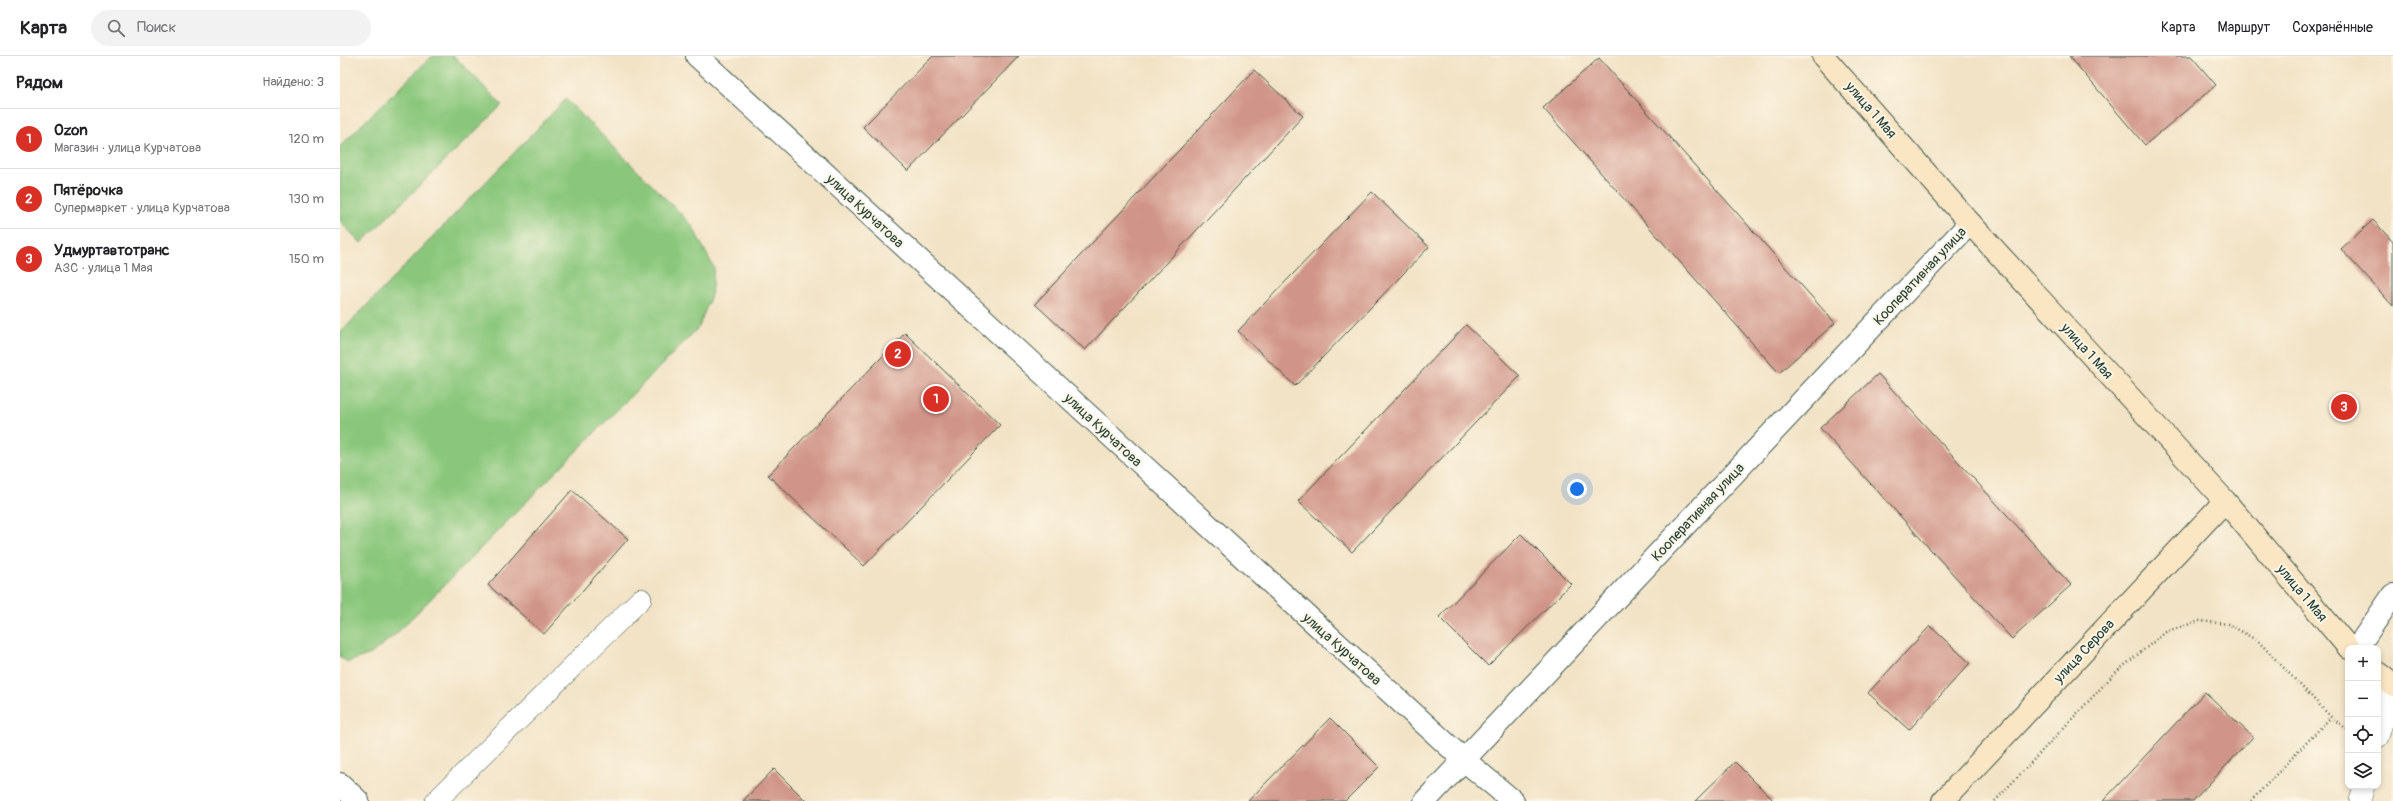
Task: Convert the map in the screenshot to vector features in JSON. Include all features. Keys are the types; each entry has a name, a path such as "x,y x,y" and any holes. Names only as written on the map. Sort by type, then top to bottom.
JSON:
{"main road":[{"name":"улица 1 Мая","path":"1823,56 1970,223 2225,501 2346,645"},
{"name":"улица Серова","path":"1943,801 2225,501"},
{"path":"2381,675 2393,685"}],"street":[{"name":"улица Курчатова","path":"696,56 1464,760 1513,801"},
{"name":"Кооперативная улица","path":"1425,801 1970,223"},
{"path":"2359,645 2393,595"},
{"path":"340,784 358,801"}],"lane":[{"path":"436,801 641,599"},
{"path":"2381,727 2393,685"},
{"path":"2360,801 2363,789"}],"path":[{"path":"1995,801 2115,672 2167,631 2200,621 2228,624 2258,641 2331,717 2345,728"},
{"path":"2251,801 2331,717"}],"green space":[{"path":"432,56 454,56 502,105 361,243 340,221 340,146"},
{"path":"566,99 691,224 714,268 711,295 699,327 397,633 371,654 348,662 340,657 340,333"}],"building":[{"path":"933,56 1019,56 908,171 863,127"},
{"path":"2069,56 2191,56 2216,85 2145,145"},
{"path":"1599,58 1835,323 1779,373 1543,108"},
{"path":"1254,70 1303,116 1085,350 1035,304"},
{"path":"1372,192 1429,247 1295,386 1238,331"},
{"path":"2373,220 2393,242 2393,306 2341,249"},
{"path":"1466,325 1520,376 1352,552 1298,501"},
{"path":"905,333 1000,425 864,566 768,475"},
{"path":"1878,374 2071,585 2012,639 1820,428"},
{"path":"572,490 628,539 544,634 488,585"},
{"path":"1521,534 1571,584 1488,666 1439,617"},
{"path":"1930,626 1970,663 1909,730 1868,693"},
{"path":"2205,692 2253,737 2193,801 2103,801"},
{"path":"1330,718 1379,767 1345,801 1248,801"},
{"path":"1735,762 1774,801 1695,801"},
{"path":"774,769 806,801 743,801"}],"place":[{"name":"Пятёрочка","path":"898,354"},
{"name":"Ozon","path":"936,399"},
{"name":"Удмуртавтотранс","path":"2344,407"}]}
